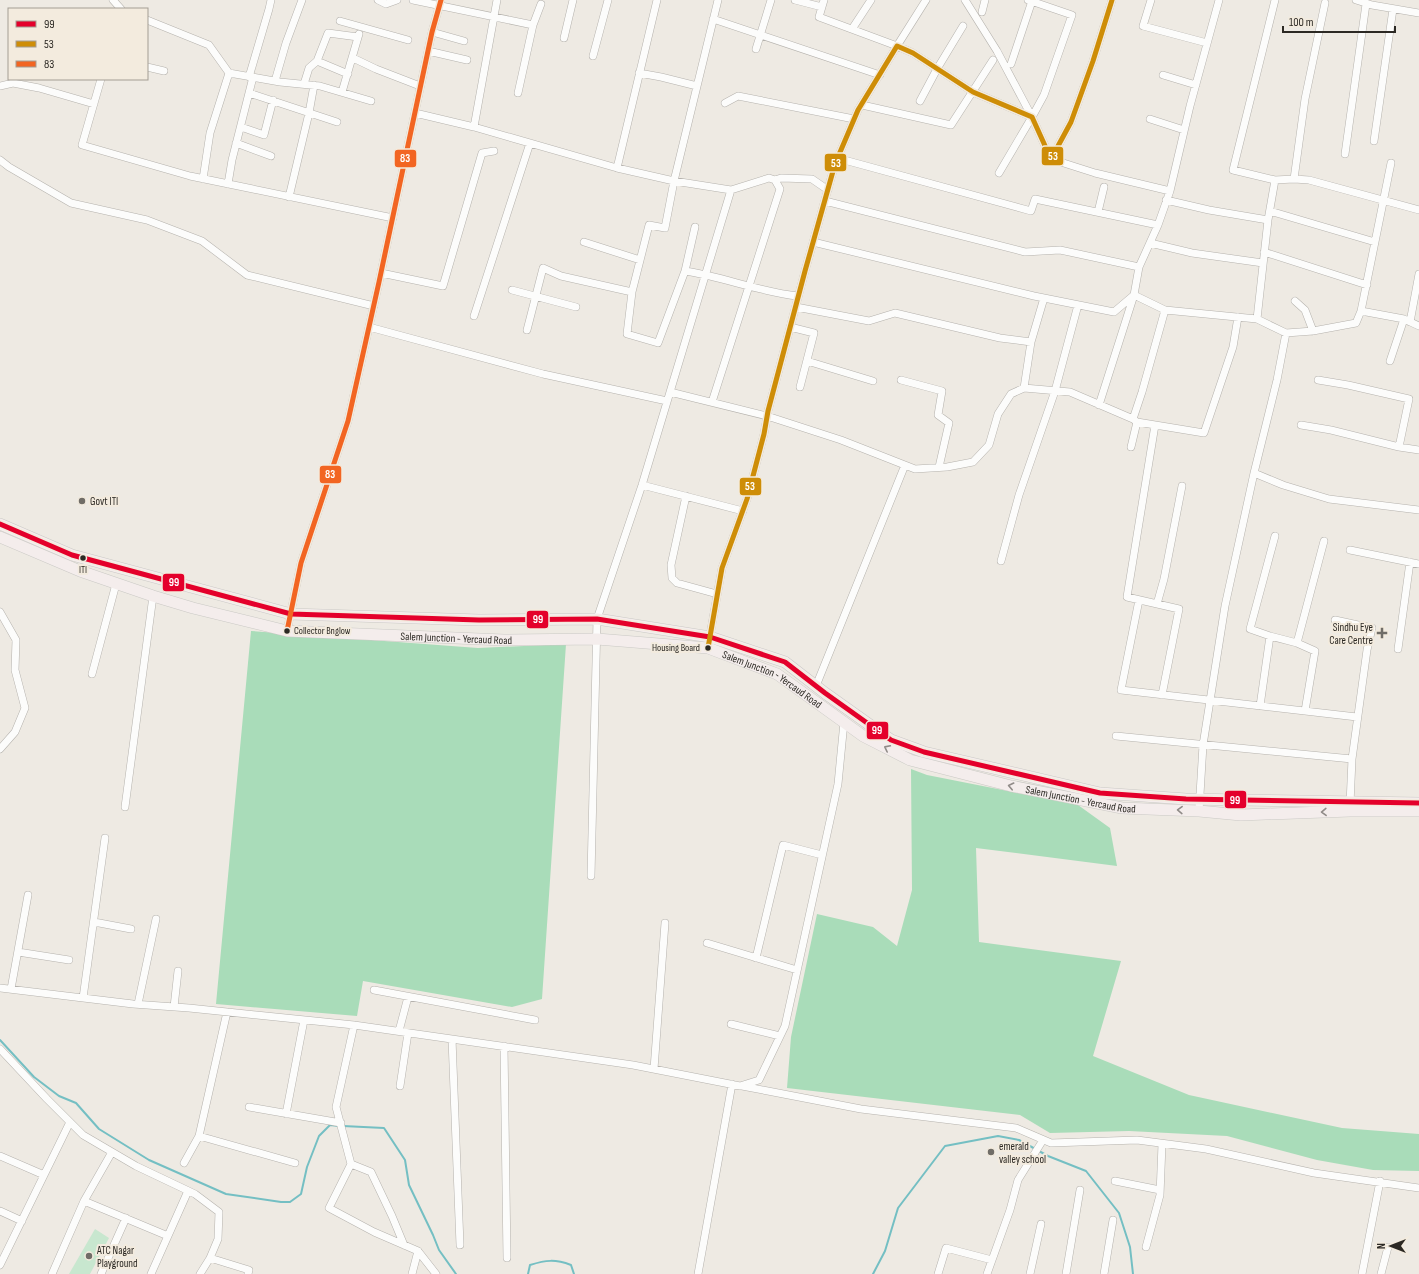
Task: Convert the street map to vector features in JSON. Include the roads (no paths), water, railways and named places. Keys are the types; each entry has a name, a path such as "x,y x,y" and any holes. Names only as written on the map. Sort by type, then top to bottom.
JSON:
{"main road":[{"path":"0,524 72,555 291,614 471,620 597,619 709,643 785,662 891,740 924,752 1100,793 1200,800 1350,807 1419,803"},
{"name":"Salem Junction - Yercaud Road","path":"0,537 80,571 116,584 193,608 287,631 504,640 597,639 709,643 777,674 863,736 910,760 1011,786 1122,808 1199,811 1241,815 1350,807 1419,811"}],"street":[{"path":"113,0 120,8"},
{"path":"228,184 232,160 249,93 251,77 271,0"},
{"path":"275,81 286,42 302,0"},
{"path":"378,0 386,4 397,0"},
{"path":"414,0 440,2 494,18 533,25"},
{"path":"474,127 497,0"},
{"path":"564,38 573,0"},
{"path":"594,56 608,0"},
{"path":"617,168 657,0"},
{"path":"695,227 685,270 658,343 627,334 632,292 649,225 665,228 674,180 718,0"},
{"path":"756,49 771,0"},
{"path":"795,0 823,4 819,17 913,53 973,92 1032,118"},
{"path":"852,29 871,0"},
{"path":"709,643 722,568 751,485 798,296 837,158 854,119 926,0"},
{"path":"965,0 998,50 1051,159 1095,173 1170,191"},
{"path":"982,12 985,0"},
{"path":"1051,159 1071,122 1093,61 1112,0"},
{"path":"1151,0 1143,26 1207,43"},
{"path":"1099,405 1134,295 1139,267 1158,225 1170,191 1196,84 1220,0"},
{"path":"1275,0 1233,170 1275,180 1309,180 1419,210"},
{"path":"1356,0 1366,4 1377,3 1393,9 1419,13"},
{"path":"999,173 1044,95 1072,14 1030,1 1011,64"},
{"path":"287,631 301,563 348,421 393,218 420,86 440,2"},
{"path":"1294,179 1305,99 1325,3"},
{"path":"518,93 533,25 540,4"},
{"path":"1345,154 1366,4"},
{"path":"1374,141 1393,9"},
{"path":"713,19 880,75"},
{"path":"148,20 209,45 229,73 275,81 314,85 371,101"},
{"path":"340,21 408,40"},
{"path":"920,101 963,26"},
{"path":"342,92 361,28"},
{"path":"432,32 464,41"},
{"path":"304,84 309,68 317,61 328,33 358,37"},
{"path":"428,51 467,60"},
{"path":"353,58 376,70 420,86"},
{"path":"862,105 951,125 994,60"},
{"path":"317,61 348,74"},
{"path":"148,66 164,71"},
{"path":"203,179 210,133 229,73"},
{"path":"639,73 697,86"},
{"path":"1163,76 1196,84"},
{"path":"101,80 82,145 203,179 393,218"},
{"path":"0,86 13,83 39,88 94,104"},
{"path":"289,197 309,113 314,85"},
{"path":"249,93 337,122"},
{"path":"725,103 738,96 854,119"},
{"path":"240,127 264,135 273,100"},
{"path":"415,113 474,127 617,168 674,180 731,190 769,178 775,180 781,178 812,179 828,190"},
{"path":"1150,119 1184,130"},
{"path":"236,143 271,156"},
{"path":"474,316 530,143"},
{"path":"381,273 443,286 482,153 494,151"},
{"path":"837,158 1031,211 1035,199 1158,225"},
{"path":"0,160 9,167 71,203 147,220 202,241 247,275 374,306"},
{"path":"1134,295 1164,310 1257,319 1286,333 1313,331 1356,323 1361,311 1367,285 1390,163"},
{"path":"712,402 780,189 775,180"},
{"path":"1257,319 1268,220 1275,180"},
{"path":"1098,212 1104,187"},
{"path":"592,876 597,619 642,485 731,190"},
{"path":"1166,200 1209,210 1268,220"},
{"path":"825,201 1025,252 1060,250 1139,267"},
{"path":"1270,211 1375,242"},
{"path":"584,242 640,260"},
{"path":"813,242 1044,298 1114,312 1134,295"},
{"path":"1150,243 1192,253 1263,263"},
{"path":"1264,252 1367,285"},
{"path":"528,330 543,268 561,276 632,292"},
{"path":"685,270 706,274 779,294 798,296"},
{"path":"1390,360 1407,321 1419,274"},
{"path":"512,290 576,307"},
{"path":"1024,388 1031,342 1044,298"},
{"path":"1295,301 1305,310 1313,331"},
{"path":"1001,561 1019,495 1055,391 1078,305"},
{"path":"796,306 869,321 896,313 1000,338 1031,342"},
{"path":"1131,447 1135,421 1164,310"},
{"path":"1361,311 1407,321 1419,326"},
{"path":"670,392 767,416 841,440 916,469 973,462 989,445 998,414 1011,394 1024,388 1070,392 1135,421 1204,433 1233,347 1238,317"},
{"path":"369,327 543,374 667,401"},
{"path":"790,327 814,333 800,387"},
{"path":"1199,811 1203,745 1225,606 1254,473 1278,380 1286,333"},
{"path":"807,360 873,382"},
{"path":"901,380 942,391 938,416 948,423 939,467"},
{"path":"1318,380 1348,385 1409,399 1399,447"},
{"path":"1155,425 1126,597 1180,609 1162,695"},
{"path":"1301,425 1331,430 1399,447 1419,450"},
{"path":"816,686 904,465"},
{"path":"1254,473 1283,485 1329,499 1419,510"},
{"path":"642,485 743,511"},
{"path":"1157,604 1164,579 1182,486"},
{"path":"686,496 671,564 672,578 677,583 717,594"},
{"path":"1275,536 1250,629 1297,643 1315,651 1305,711"},
{"path":"1297,643 1324,541"},
{"path":"1350,550 1419,564"},
{"path":"1398,650 1410,562"},
{"path":"92,674 116,584"},
{"path":"126,807 153,596"},
{"path":"1139,600 1121,690 1358,717"},
{"path":"0,612 16,640 15,670 25,708 15,732 0,749"},
{"path":"1335,620 1372,628 1367,650 1352,759 1350,807"},
{"path":"1260,706 1270,636"},
{"path":"740,1086 759,1080 785,1026 838,784 844,722"},
{"path":"1116,736 1352,759"},
{"path":"83,998 105,838"},
{"path":"756,958 782,845 822,855"},
{"path":"11,989 28,895"},
{"path":"138,1004 156,920"},
{"path":"94,922 131,929"},
{"path":"654,1069 665,923"},
{"path":"707,943 797,970"},
{"path":"18,952 69,960"},
{"path":"174,1007 178,971"},
{"path":"0,988 399,1031 654,1069 861,1109 1016,1128 1052,1143 1137,1140 1206,1149 1314,1173 1419,1188"},
{"path":"374,990 535,1020"},
{"path":"399,1031 408,997"},
{"path":"184,1163 199,1136 227,1012"},
{"path":"286,1114 304,1020"},
{"path":"731,1024 780,1036"},
{"path":"354,1025 336,1107 351,1164 329,1208 374,1232 418,1251 436,1274"},
{"path":"400,1086 408,1033"},
{"path":"452,1039 460,1244"},
{"path":"504,1046 507,1258"},
{"path":"0,1049 47,1100 83,1135 136,1166 195,1194 219,1212 218,1239 210,1258 200,1274"},
{"path":"698,1274 732,1084"},
{"path":"249,1107 340,1124"},
{"path":"0,1265 70,1122"},
{"path":"199,1136 295,1163"},
{"path":"987,1274 1010,1210 1018,1180 1043,1140"},
{"path":"1146,1247 1160,1195 1162,1144"},
{"path":"52,1274 84,1201 112,1152"},
{"path":"0,1156 44,1175"},
{"path":"351,1164 371,1172 404,1245"},
{"path":"1116,1182 1160,1190"},
{"path":"1362,1274 1380,1182"},
{"path":"1066,1274 1080,1190"},
{"path":"150,1274 188,1191"},
{"path":"84,1201 168,1236"},
{"path":"0,1212 22,1221"},
{"path":"101,1274 126,1218"},
{"path":"1104,1274 1114,1220"},
{"path":"1030,1274 1041,1224"},
{"path":"1382,1274 1388,1247"},
{"path":"938,1274 946,1248 992,1260"},
{"path":"412,1274 418,1251"},
{"path":"210,1258 249,1270 248,1274"}],"waterway":[{"path":"0,1040 34,1077 59,1096 76,1103 99,1129 149,1160 226,1194 290,1202 301,1194 307,1167 319,1136 330,1125 339,1126"},
{"path":"343,1126 384,1128 405,1160 409,1185 439,1250 456,1274"},
{"path":"873,1274 885,1251 898,1208 945,1146 998,1136 1019,1140 1048,1156 1086,1171 1119,1213 1130,1247 1133,1274"},
{"path":"528,1274 530,1265 550,1261 571,1265 574,1274"}],"place":[{"name":"Govt ITI","path":"82,501"},
{"name":"ITI","path":"83,558"},
{"name":"Collector Bnglow","path":"287,631"},
{"name":"Sindhu Eye Care Centre","path":"1382,633"},
{"name":"Housing Board","path":"708,648"},
{"name":"emerald valley school","path":"991,1152"},
{"name":"ATC Nagar Playground","path":"89,1256"}]}
